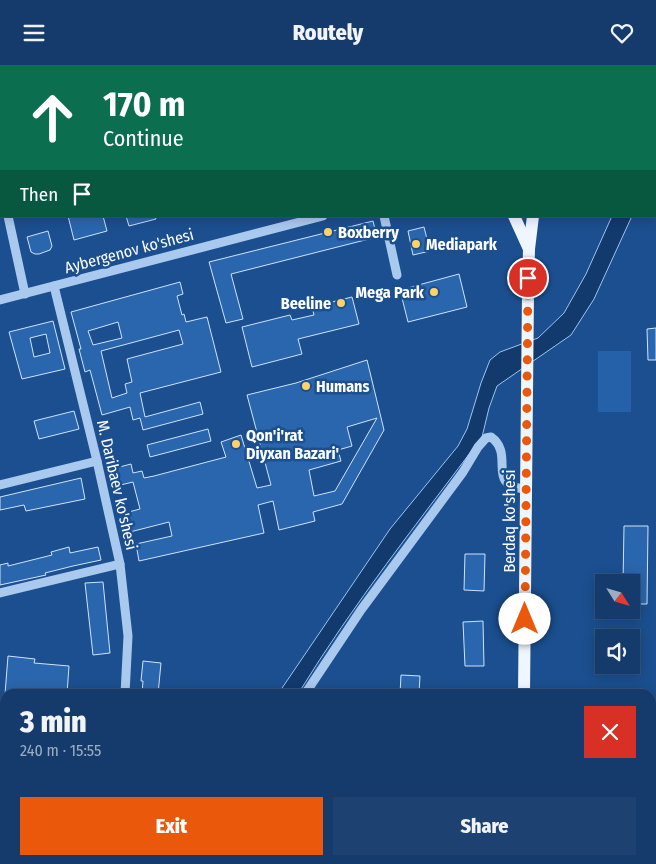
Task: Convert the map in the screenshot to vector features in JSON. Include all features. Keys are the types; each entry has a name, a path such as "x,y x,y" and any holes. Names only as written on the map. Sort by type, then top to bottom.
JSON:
{"main road":[{"path":"514,217 529,249"},
{"name":"Berdaq ko'shesi","path":"524,689 526,378 529,249 533,217"}],"street":[{"path":"8,217 25,294"},
{"name":"Aybergenov ko'shesi","path":"0,300 319,217"},
{"path":"384,217 397,275"},
{"name":"M. Daribaev ko'shesi","path":"54,286 120,564 128,636 125,689"},
{"path":"308,689 361,610 486,438 491,437 498,442 503,456 502,477 515,487 526,489"},
{"path":"0,485 97,461"},
{"path":"0,593 120,564"}],"shaded area":[{"path":"612,217 632,217 594,299 571,335 497,386 482,437 364,595 301,689 281,689 390,529 458,446 467,429 490,360 500,352 538,338 564,313 586,274"},
{"path":"598,351 631,351 631,412 598,412"}],"building":[{"path":"68,217 103,217 107,231 74,240"},
{"path":"126,217 155,217 156,219 129,226"},
{"path":"373,221 377,237 231,274 243,319 226,323 209,262"},
{"path":"424,227 430,251 413,255 408,231"},
{"path":"48,231 52,246 50,250 39,254 31,252 27,237"},
{"path":"459,274 467,307 408,322 400,290"},
{"path":"180,282 183,294 177,296 182,315 184,314 186,322 207,317 221,372 140,393 145,417 200,402 203,414 143,430 140,418 133,420 130,407 102,415 90,370 85,372 71,312","holes":["118,322 122,338 93,345 88,331","179,330 183,344 127,359 132,382 125,384 127,393 112,398 101,351"]},
{"path":"352,297 359,324 298,339 302,354 252,367 242,327 290,315 292,320 314,315 312,307"},
{"path":"53,321 65,369 22,379 9,332","holes":["46,334 50,353 34,357 30,338"]},
{"path":"656,328 656,360 648,360 647,329"},
{"path":"367,360 384,430 342,504 313,512 315,521 279,530 273,501 258,505 264,533 139,561 136,544 172,536 169,522 126,533 121,514 140,509 133,482 112,487 108,470 131,464 133,473 142,471 144,478 154,476 226,457 221,442 241,435 257,488 271,485 247,395 296,383","holes":["377,418 335,491 314,496 309,470 341,461 338,450 352,446 347,427"]},
{"path":"74,411 79,429 39,439 34,421"},
{"path":"208,429 211,441 150,457 147,445"},
{"path":"81,478 85,499 26,511 24,505 0,510 0,497"},
{"path":"624,526 648,526 647,604 640,604 640,574 623,574"},
{"path":"69,547 70,553 98,547 101,560 0,585 0,565 8,563 8,566 52,555 51,552"},
{"path":"465,554 485,554 484,591 464,590"},
{"path":"103,582 110,653 93,655 85,583"},
{"path":"483,621 484,666 465,666 463,622"},
{"path":"8,656 35,659 34,663 69,666 67,689 5,689"},
{"path":"143,661 161,663 158,689 142,689 143,681 141,681"},
{"path":"401,675 420,676 419,689 400,689"}],"place":[{"name":"Boxberry","path":"328,232"},
{"name":"Mediapark","path":"416,244"},
{"name":"Mega Park","path":"434,292"},
{"name":"Beeline","path":"341,303"},
{"name":"Humans","path":"306,386"},
{"name":"Qon'i'rat Diyxan Bazari'","path":"236,444"}],"route":[{"path":"525,619 528,278"}]}
